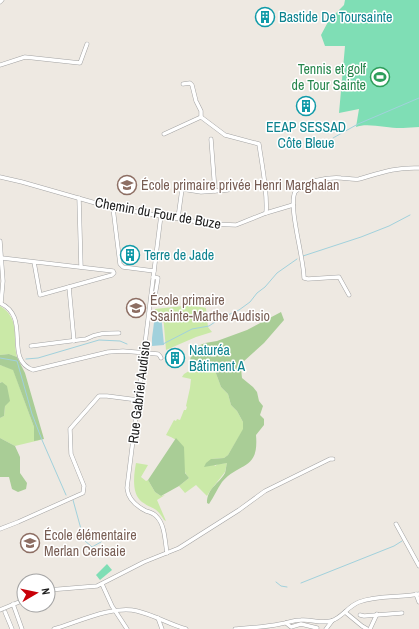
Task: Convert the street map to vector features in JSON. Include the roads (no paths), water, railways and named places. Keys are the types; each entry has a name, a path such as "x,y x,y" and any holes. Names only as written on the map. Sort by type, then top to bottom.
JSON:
{"street":[{"path":"0,65 25,57 80,63 87,44"},
{"path":"182,84 190,83 192,85 196,101 201,111 201,117"},
{"path":"164,134 201,117"},
{"path":"201,117 225,135 258,144 266,213"},
{"path":"211,139 215,191"},
{"path":"349,296 339,276 308,280 304,278 303,260 293,205 294,194 297,189 322,179 332,177 356,179 378,172 401,168 419,168"},
{"name":"Chemin du Four de Buze","path":"0,177 113,208 230,226 293,205"},
{"path":"178,218 182,188 201,192 228,190"},
{"path":"79,198 81,267"},
{"path":"113,208 119,263 123,267 154,271"},
{"name":"Rue Gabriel Audisio","path":"161,215 127,480 127,492 136,504 158,518 163,530 167,552"},
{"path":"0,241 3,281 0,303 8,307 13,314 16,322 17,344 21,360 27,367 33,370 108,352 143,352 158,354 161,358"},
{"path":"2,258 113,271 114,273 112,275 40,295 34,262"},
{"path":"154,277 158,278 155,296"},
{"path":"68,288 74,341"},
{"path":"31,346 86,339 96,334 119,333"},
{"path":"0,529 83,493 84,486 71,454 69,433 71,426 99,396 138,400"},
{"path":"56,589 82,588 102,584 144,562 179,548 239,510 265,491 330,459 334,459"},
{"path":"396,524 419,566"},
{"path":"102,584 114,610 127,629"},
{"path":"322,622 325,629 332,621 352,606 360,602 384,597 418,594 419,602"},
{"path":"0,610 16,603"},
{"path":"13,604 22,629"},
{"path":"54,629 114,610 127,609 137,610 186,629"},
{"path":"5,612 12,629"},
{"path":"345,612 368,629 377,614"},
{"path":"360,615 364,616 402,612"},
{"path":"158,618 162,629"},
{"path":"235,629 286,623 296,620 322,622 332,621"},
{"path":"286,623 291,627 301,624 317,628"},
{"path":"357,629 362,626"}],"water":[{"path":"161,314 164,345 152,346 155,315"}],"waterway":[{"path":"333,138 358,124 419,98"},
{"path":"303,256 361,237 389,226 410,215"},
{"path":"163,344 192,329 209,326 221,318 239,310 250,302 277,273 297,259"},
{"path":"26,359 38,358 99,340 120,341 127,344"},
{"path":"0,358 17,361 32,414 66,495"},
{"path":"73,500 84,540 92,547 101,542"},
{"path":"301,583 394,546 402,541"},
{"path":"276,582 281,586 287,587"}],"place":[{"name":"Bastide De Toursainte","path":"265,17"},
{"name":"Tennis et golf de Tour Sainte","path":"380,77"},
{"name":"EEAP SESSAD Côte Bleue","path":"306,106"},
{"name":"École primaire privée Henri Marghalan","path":"127,185"},
{"name":"Terre de Jade","path":"130,255"},
{"name":"École primaire Ssainte-Marthe Audisio","path":"136,308"},
{"name":"Naturéa Bâtiment A","path":"175,358"},
{"name":"École élémentaire Merlan Cerisaie","path":"30,543"}]}
